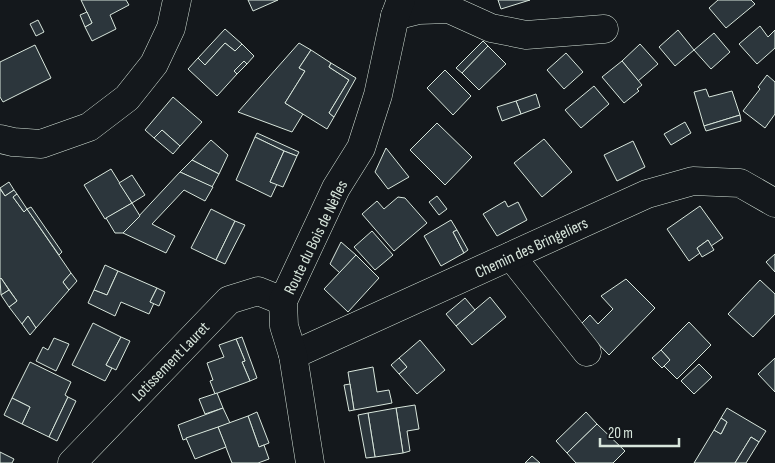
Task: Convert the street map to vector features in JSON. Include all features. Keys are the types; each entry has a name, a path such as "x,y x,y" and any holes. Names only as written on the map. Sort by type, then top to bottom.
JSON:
{"street":[{"path":"0,138 13,142 41,144 89,127 127,98 154,64 171,28 177,0"},
{"name":"Route du Bois de Nèfles","path":"310,463 293,355 284,326 283,301 336,188 361,148 378,95 398,8 419,10 449,9 490,28 526,35 604,29"},
{"name":"Chemin des Bringeliers","path":"293,355 647,194 693,181 740,183 775,203"},
{"path":"511,256 587,352"},
{"name":"Lotissement Lauret","path":"72,463 229,300 258,291 283,301"}],"building":[{"path":"81,0 126,0 129,5 110,15 116,29 92,41 85,27 92,23"},
{"path":"248,0 278,0 253,11"},
{"path":"498,0 530,0 501,9"},
{"path":"718,0 751,0 755,4 726,28 709,8"},
{"path":"87,12 92,23 85,27 80,15"},
{"path":"38,20 44,32 36,36 30,24"},
{"path":"760,26 768,37 775,30 775,48 757,64 739,44"},
{"path":"225,29 242,44 235,51 225,43 205,65 198,58"},
{"path":"678,30 694,50 675,66 659,47"},
{"path":"714,33 730,52 711,69 694,50"},
{"path":"483,41 488,46 462,73 456,68"},
{"path":"225,43 235,51 242,44 254,56 247,64 244,61 234,71 237,74 217,96 188,69 198,58 205,65"},
{"path":"299,43 311,50 299,68 305,71 285,103 303,114 292,132 238,112"},
{"path":"640,44 658,64 638,81 622,61"},
{"path":"35,45 51,78 3,102 0,97 0,62"},
{"path":"488,46 506,64 479,90 462,73"},
{"path":"311,50 331,63 329,67 349,80 329,113 334,117 327,129 285,103 305,71 299,68"},
{"path":"566,53 583,72 564,89 547,70"},
{"path":"244,61 247,64 237,74 234,71"},
{"path":"622,61 642,85 637,89 639,91 624,103 602,77"},
{"path":"331,63 356,78 334,117 329,113 349,80 329,67"},
{"path":"445,70 471,96 453,115 427,88"},
{"path":"767,75 775,82 775,114 765,128 743,111 760,89 758,87"},
{"path":"594,86 609,104 581,128 565,110"},
{"path":"706,89 709,97 732,91 740,115 704,126 694,92"},
{"path":"536,94 540,107 521,114 516,101"},
{"path":"173,97 202,122 180,146 162,130 154,138 145,130"},
{"path":"516,101 521,114 502,121 497,107"},
{"path":"740,115 741,121 706,131 704,126"},
{"path":"685,122 691,133 671,145 664,134"},
{"path":"437,123 472,157 445,185 410,150"},
{"path":"162,130 180,146 173,154 154,138"},
{"path":"257,133 299,152 297,156 255,137"},
{"path":"255,137 284,151 270,182 277,184 271,197 236,180"},
{"path":"544,139 572,172 542,197 514,163"},
{"path":"211,140 228,155 219,174 192,160"},
{"path":"633,141 645,167 617,181 604,155"},
{"path":"386,148 409,177 388,189 375,172"},
{"path":"284,151 297,156 283,187 270,182"},
{"path":"192,160 219,174 212,187 180,172"},
{"path":"111,169 132,203 105,219 84,185"},
{"path":"180,172 213,187 205,201 184,190 152,224 175,236 166,253 123,233"},
{"path":"132,175 145,195 132,203 119,183"},
{"path":"9,182 14,190 5,196 0,188"},
{"path":"0,189 5,196 14,190 17,194 13,197 24,212 27,209 71,273 63,282 69,290 36,328 28,316 22,324 9,307 17,301 0,279"},
{"path":"17,194 27,209 24,212 13,197"},
{"path":"437,196 447,209 439,215 429,202"},
{"path":"398,197 405,198 427,223 394,251 362,214 377,201 384,209"},
{"path":"505,201 508,207 518,202 527,220 497,236 483,214"},
{"path":"132,203 140,216 123,233 115,233 106,218"},
{"path":"700,206 723,238 711,246 708,240 697,248 700,253 689,261 667,229"},
{"path":"31,207 62,252 59,255 27,209"},
{"path":"211,209 235,221 216,260 191,248"},
{"path":"451,220 457,230 453,232 464,253 441,266 424,236"},
{"path":"235,221 245,225 225,264 216,260"},
{"path":"457,230 468,250 464,253 453,232"},
{"path":"372,231 393,255 375,270 354,247"},
{"path":"708,240 714,250 702,257 697,248"},
{"path":"341,242 356,255 340,273 330,264"},
{"path":"775,254 775,272 766,262"},
{"path":"356,255 379,278 348,312 324,289"},
{"path":"105,265 118,271 107,295 94,290"},
{"path":"118,271 157,288 150,302 154,303 149,314 121,302 115,316 88,303 94,290 107,295"},
{"path":"71,273 77,281 69,290 63,282"},
{"path":"0,279 9,290 1,295"},
{"path":"626,279 655,308 609,355 580,325 590,315 598,324 613,309 601,296"},
{"path":"760,280 775,294 775,314 753,337 728,314"},
{"path":"157,288 165,292 159,306 150,302"},
{"path":"9,290 17,301 9,307 1,295"},
{"path":"490,297 506,317 472,345 456,326"},
{"path":"465,298 475,310 456,326 446,314"},
{"path":"28,316 36,328 30,335 22,324"},
{"path":"689,322 711,345 677,379 664,366 670,360 661,350"},
{"path":"93,323 121,337 106,365 112,368 105,381 72,365"},
{"path":"121,337 130,341 116,370 106,365"},
{"path":"242,337 257,378 250,381 242,362 245,361 236,339"},
{"path":"54,338 69,344 56,371 36,361 43,347 48,350"},
{"path":"236,339 245,361 242,362 250,381 215,394 210,381 213,380 207,363 224,357 219,345"},
{"path":"420,340 445,370 417,394 399,374 407,367 399,358"},
{"path":"661,350 670,360 662,368 652,358"},
{"path":"399,358 407,367 399,374 391,365"},
{"path":"775,358 775,392 758,374"},
{"path":"30,362 71,382 65,395 68,397 49,437 22,424 30,407 12,398"},
{"path":"699,364 712,377 694,394 681,381"},
{"path":"373,367 377,392 389,390 392,403 354,410 348,372"},
{"path":"350,384 354,410 349,411 344,385"},
{"path":"217,393 223,408 205,414 199,399"},
{"path":"68,397 76,401 57,441 49,437"},
{"path":"12,398 30,407 22,424 4,415"},
{"path":"415,405 419,429 407,431 410,451 403,453 396,408"},
{"path":"223,408 230,423 183,440 178,425"},
{"path":"396,408 403,453 375,457 368,413"},
{"path":"727,408 766,431 759,442 751,437 735,463 694,463 714,430 721,434 727,422 721,418"},
{"path":"257,412 269,443 259,447 248,416"},
{"path":"586,412 597,424 567,453 556,441"},
{"path":"368,413 375,457 366,458 358,415"},
{"path":"248,416 259,447 264,445 269,459 258,463 232,463 218,427"},
{"path":"721,418 727,422 721,434 714,430"},
{"path":"597,424 625,451 613,463 576,463 567,453"},
{"path":"218,427 226,447 195,459 186,438"},
{"path":"751,437 759,442 746,463 735,463"},
{"path":"0,452 14,459 12,463 0,463"},
{"path":"532,456 540,463 525,463"}]}
